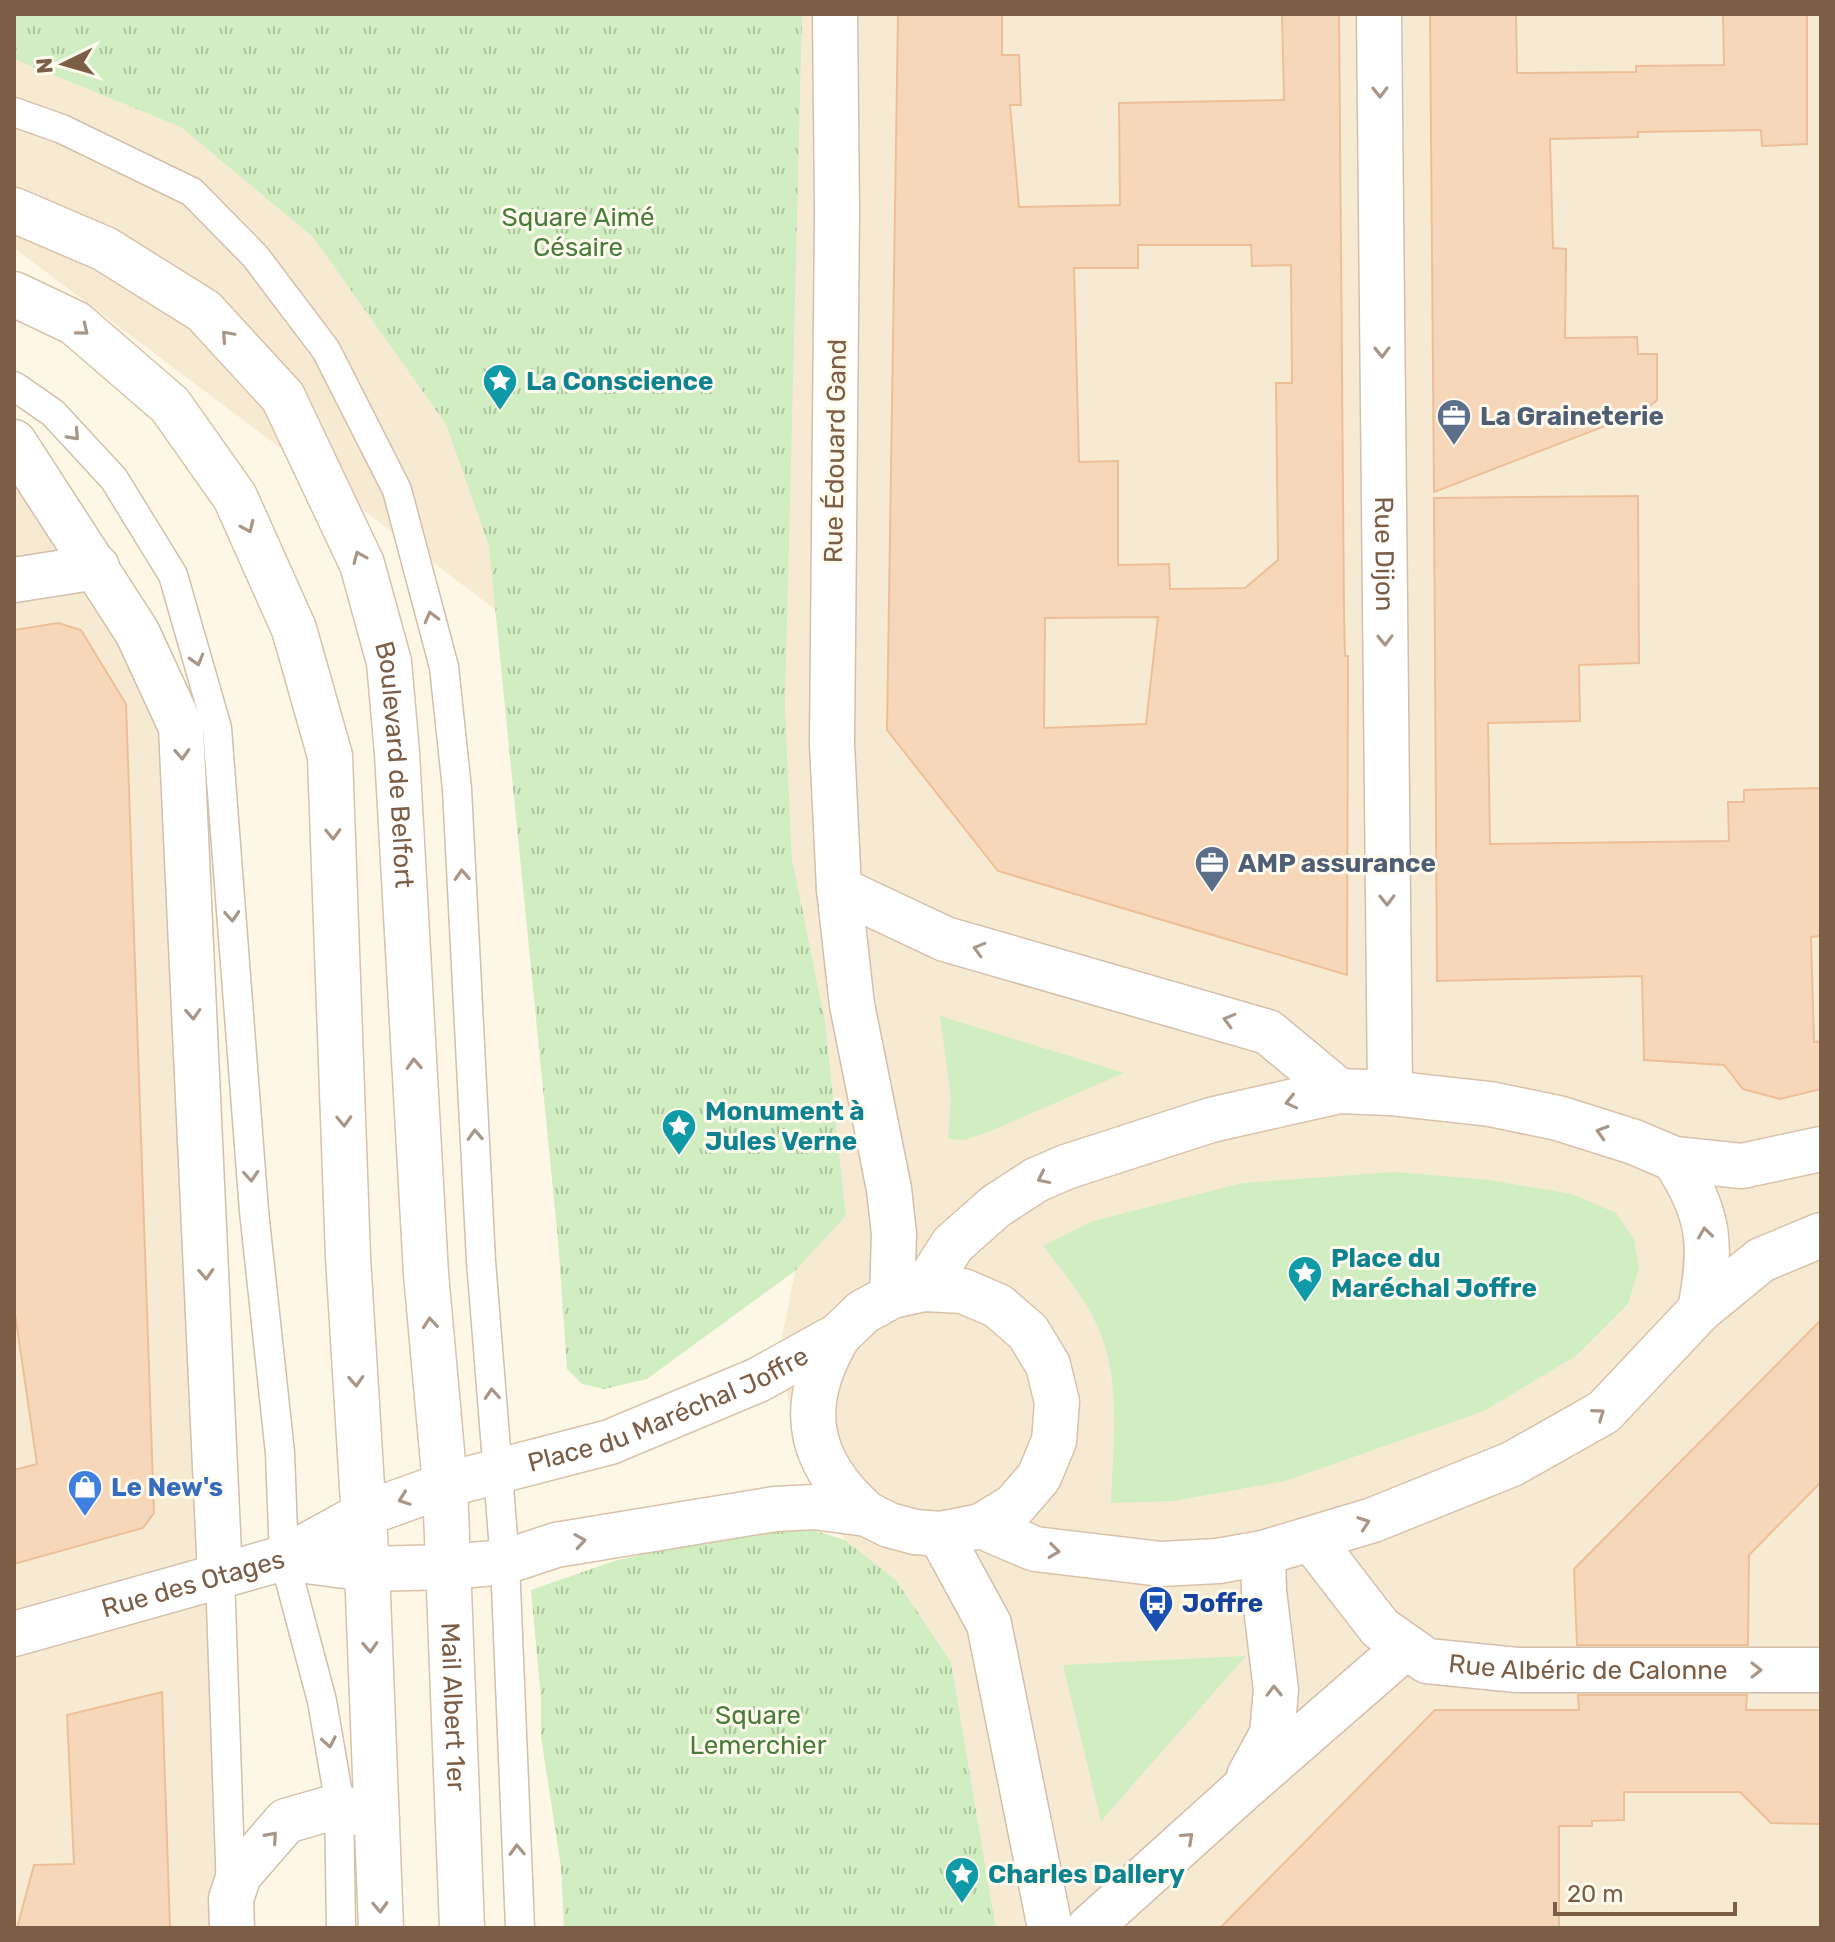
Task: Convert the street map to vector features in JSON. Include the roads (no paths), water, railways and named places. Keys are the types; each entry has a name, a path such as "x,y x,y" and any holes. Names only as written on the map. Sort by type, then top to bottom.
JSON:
{"main road":[{"name":"Rue Édouard Gand","path":"835,14 837,211 832,744 839,889 852,1005 889,1189 894,1234 908,1293"},
{"name":"Rue Dijon","path":"1379,14 1390,1093"},
{"name":"Boulevard de Belfort","path":"14,210 105,249 204,311 283,397 362,564 389,662 397,753 426,1274 445,1485"},
{"path":"14,294 75,323 170,405 235,497 294,629 330,756 348,1257 367,1569 358,1812 381,1928"},
{"path":"14,442 137,632 181,727 220,1576"},
{"path":"14,580 97,567"},
{"path":"839,889 945,939 1268,1032 1339,1091"},
{"name":"Place du Maréchal Joffre","path":"364,1514 445,1485 610,1442 758,1380 839,1335 863,1312 908,1293 953,1244 996,1206 1036,1180 1066,1167 1211,1120 1339,1091 1390,1093 1490,1104 1558,1118 1634,1142 1674,1159 1742,1166 1810,1151"},
{"path":"1674,1159 1693,1187 1705,1225 1709,1264 1700,1310"},
{"path":"839,1335 824,1359 815,1387 813,1416 817,1444 828,1471 845,1494 867,1514 889,1525 915,1532 960,1530 1035,1549 1161,1564 1218,1561 1263,1553 1373,1520 1512,1464 1604,1412 1700,1310 1761,1260 1820,1236"},
{"path":"908,1293 963,1291 998,1306 1028,1332 1048,1365 1057,1402 1054,1441 1039,1477 1014,1506 960,1530"},
{"name":"Mail Albert 1er","path":"445,1485 462,1928"},
{"path":"284,1558 367,1569 449,1567 505,1562 556,1545 775,1509 814,1507 867,1514"},
{"name":"Rue des Otages","path":"14,1634 284,1558 364,1514"},
{"path":"960,1530 989,1624 1050,1928"},
{"name":"Rue Albéric de Calonne","path":"1312,1540 1380,1628 1427,1661 1517,1670 1821,1670"},
{"path":"1243,1789 1272,1734 1276,1690 1264,1591 1263,1553"},
{"path":"1089,1928 1406,1647"},
{"path":"232,1913 239,1875 286,1821 358,1812"}],"lane":[{"path":"14,112 62,129 192,192 255,256 326,350 397,490 444,667 457,789 481,1261 505,1562 520,1928"},
{"path":"14,386 53,413 114,479 173,575 217,728 254,1211 280,1453 284,1558 322,1701 358,1812 341,1928"},
{"path":"220,1576 232,1913"}],"place":[{"name":"La Conscience","path":"500,412"},
{"name":"La Graineterie","path":"1454,447"},
{"name":"AMP assurance","path":"1212,894"},
{"name":"Monument à Jules Verne","path":"679,1157"},
{"name":"Place du Maréchal Joffre","path":"1305,1304"},
{"name":"Le New's","path":"85,1518"},
{"name":"Joffre","path":"1156,1634"},
{"name":"Charles Dallery","path":"962,1905"}],"park label":[{"name":"Square Aimé Césaire","path":"578,232"},
{"name":"Square Lemerchier","path":"758,1730"}]}
